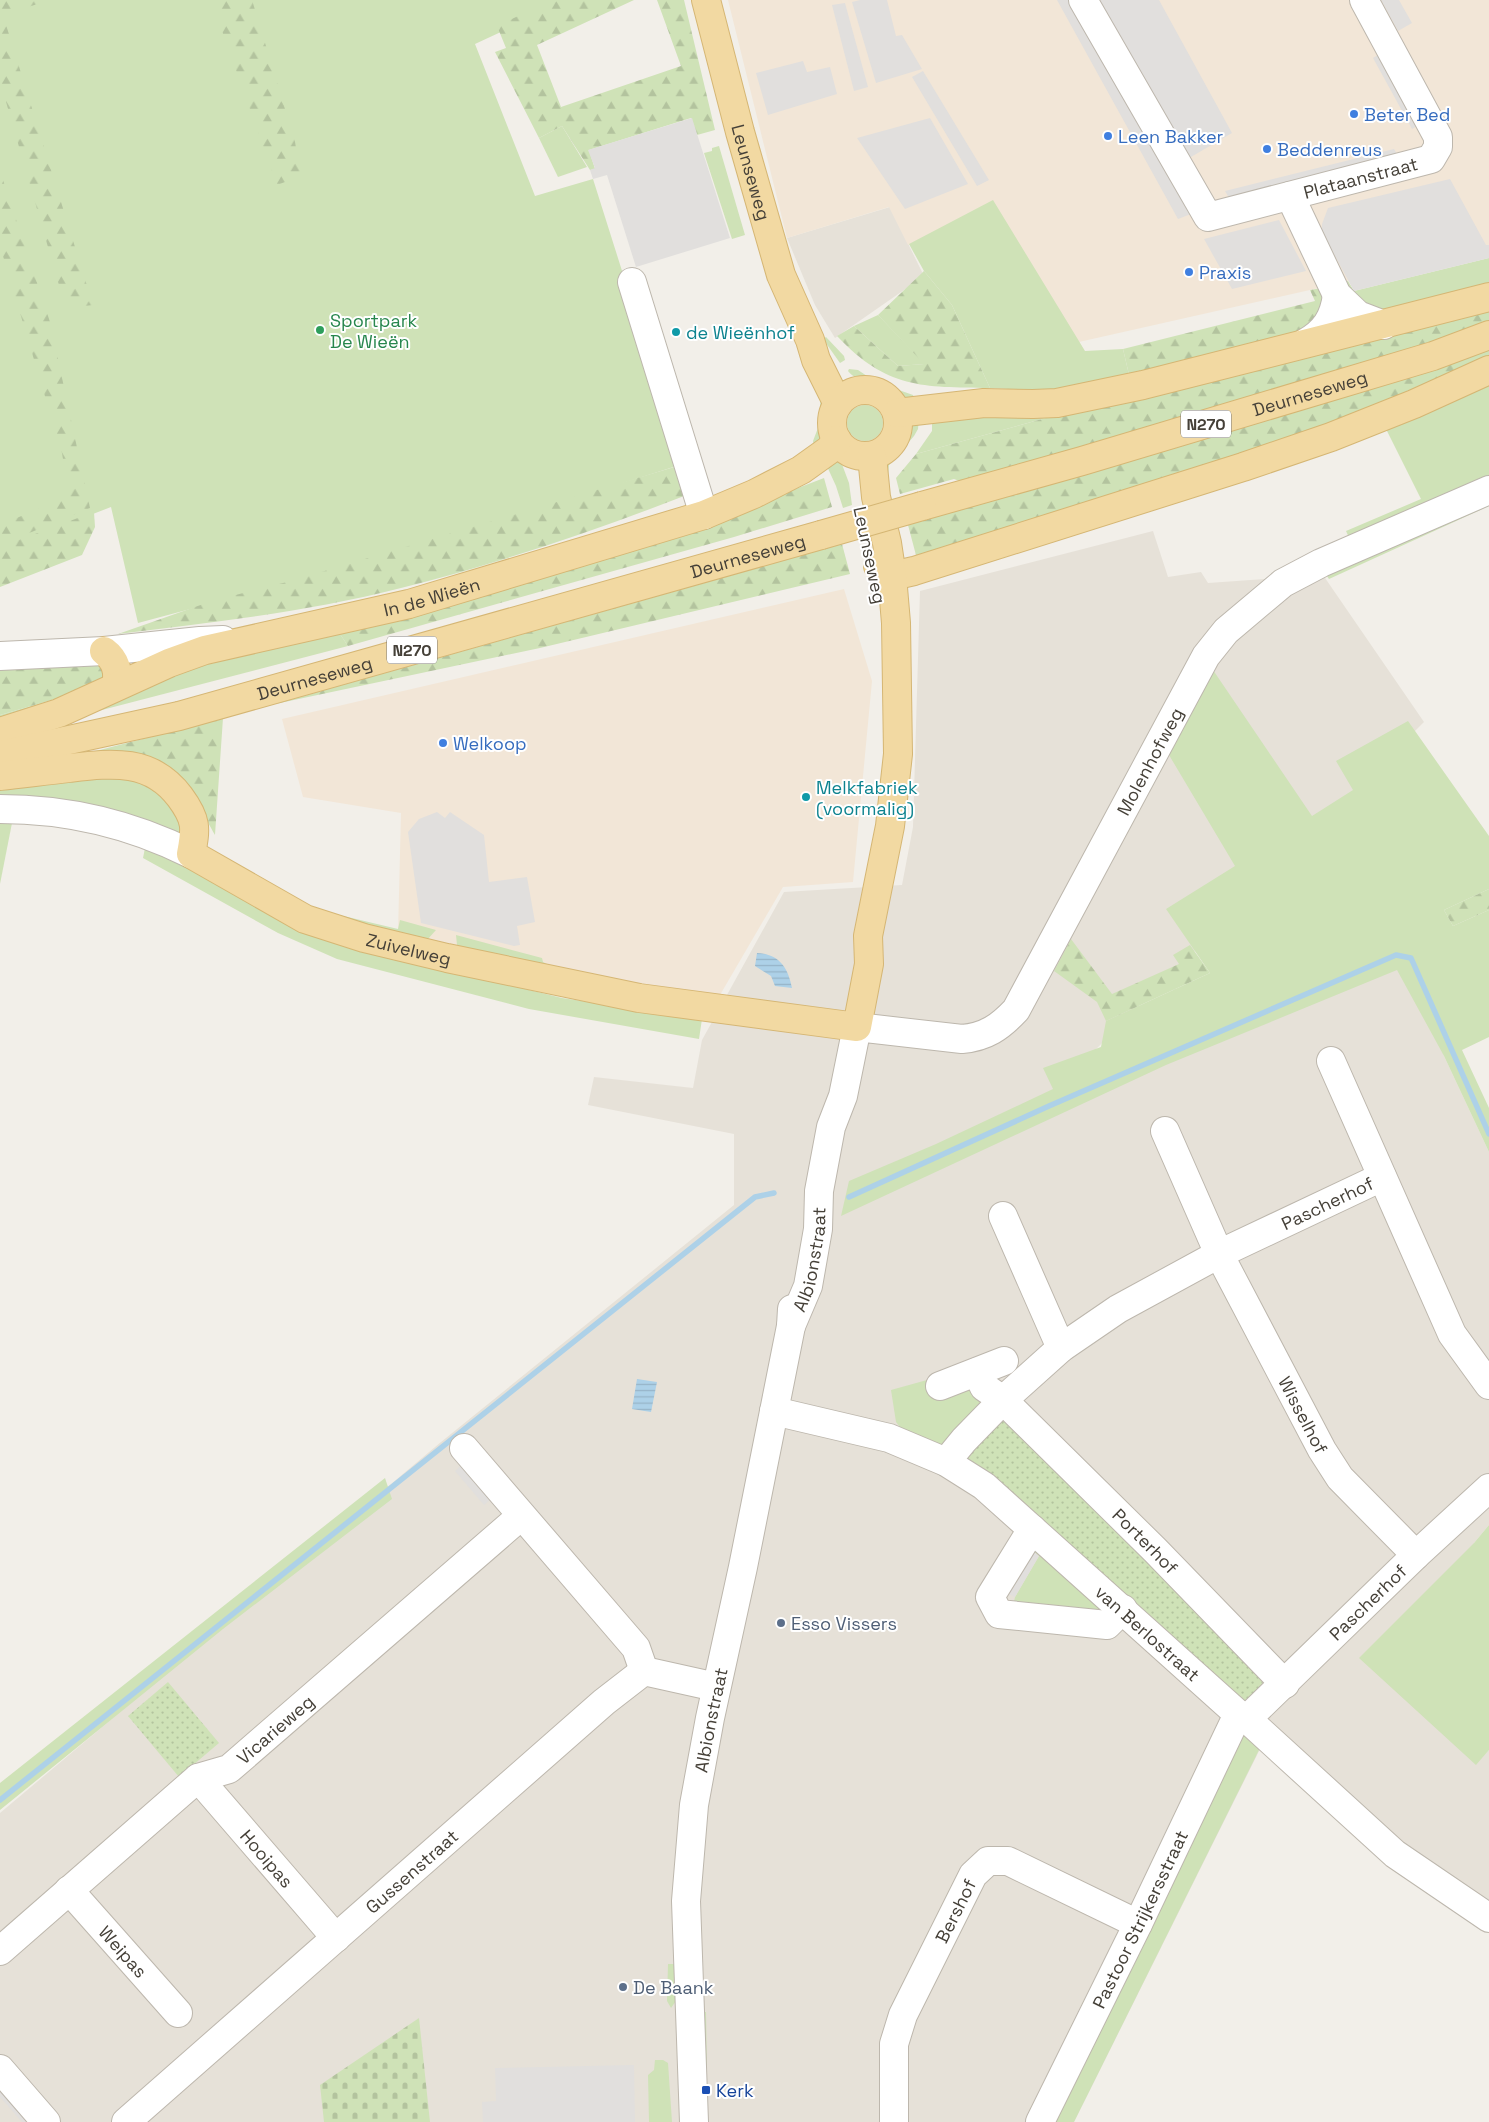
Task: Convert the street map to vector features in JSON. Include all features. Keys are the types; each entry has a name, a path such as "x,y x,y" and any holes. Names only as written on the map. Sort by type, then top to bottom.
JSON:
{"main road":[{"name":"Leunseweg","path":"706,0 770,240 792,302 810,340 816,360 848,397"},
{"path":"897,413 984,403 1033,404 1057,402 1143,384 1489,297"},
{"name":"Deurneseweg","path":"0,756 178,716 821,535 1082,461 1424,359 1489,335"},
{"path":"882,567 923,568 1252,464 1330,437 1414,404 1489,370"},
{"path":"874,391 888,399 897,413 898,428 893,442 884,451 853,450 833,430 832,419 848,397 874,391"},
{"name":"In de Wieën","path":"244,640 409,604 704,515 754,494 801,470 829,450 853,450"},
{"name":"Leunseweg","path":"848,1026 869,964 868,936 890,826 898,754 896,623 882,567 858,497 853,450"},
{"path":"0,732 59,714 115,687 196,653 244,640"},
{"path":"104,651 112,659 117,670 115,687"},
{"path":"0,776 109,763 135,766 166,781 194,818 196,826 191,854"},
{"name":"Zuivelweg","path":"191,854 305,920 364,938 447,958 639,998 848,1026"}],"street":[{"name":"Plataanstraat","path":"1083,0 1208,217 1431,159 1438,147 1438,137 1434,127 1364,0"},
{"name":"Plataanstraat","path":"1290,196 1337,295 1358,315 1384,324"},
{"path":"632,282 704,515"},
{"path":"1305,344 1322,332 1328,324 1333,315 1337,295"},
{"name":"Molenhofweg","path":"848,1026 962,1040 977,1038 991,1032 1005,1022 1016,1010 1206,656 1226,631 1283,583 1321,563 1489,490"},
{"name":"In de Wieën","path":"0,656 104,651 200,641 244,640"},
{"name":"Zuivelweg","path":"0,809 59,812 93,818 133,829 191,854"},
{"name":"Albionstraat","path":"694,2122 686,1901 694,1805 716,1687 743,1567 791,1326 794,1284 802,1227 819,1192 831,1127 843,1096 848,1026"},
{"name":"Pascherhof","path":"1331,1061 1452,1334 1489,1385"},
{"path":"1165,1131 1219,1254"},
{"name":"Pascherhof","path":"946,1462 964,1440 1003,1400 1061,1348 1118,1309 1219,1254 1382,1177"},
{"path":"1003,1216 1061,1348"},
{"name":"Wisselhof","path":"1219,1254 1322,1450 1340,1478 1416,1555"},
{"path":"940,1386 1004,1361"},
{"path":"977,1372 984,1387 1003,1400"},
{"name":"Porterhof","path":"1003,1400 1155,1550 1284,1684"},
{"name":"van Berlostraat","path":"774,1411 889,1438 946,1462 984,1486 1395,1854 1489,1918"},
{"path":"464,1448 636,1648 644,1671 716,1687"},
{"name":"Pascherhof","path":"1242,1717 1284,1684 1416,1555 1489,1488"},
{"name":"Vicarieweg","path":"0,1951 198,1778 229,1769 521,1516"},
{"path":"1032,1528 990,1597 999,1614 1107,1625 1123,1610"},
{"name":"Gussenstraat","path":"126,2122 604,1702 644,1671"},
{"name":"Pastoor Strijkersstraat","path":"1040,2122 1242,1717"},
{"name":"Hooipas","path":"198,1778 336,1938"},
{"name":"Bershof","path":"894,2122 894,2044 903,2015 973,1875 988,1861 1008,1861 1138,1924"},
{"name":"Weipas","path":"70,1890 178,2012"},
{"path":"0,2069 46,2122"}],"shaded area":[{"path":"728,0 1489,0 1489,246 1341,283 1070,344 992,203 908,245 889,207 787,238"},
{"path":"860,0 887,0 896,36 902,35 922,69 876,83 852,2"},
{"path":"1057,0 1159,0 1232,133 1167,171 1191,214 1178,219"},
{"path":"1381,0 1399,0 1412,23 1398,31"},
{"path":"845,3 868,87 854,91 832,5"},
{"path":"1383,52 1421,124 1412,129 1373,58"},
{"path":"803,61 807,72 830,67 837,94 768,115 756,73"},
{"path":"923,71 989,180 977,186 912,77"},
{"path":"692,118 730,238 636,267 607,175 593,179 590,170 595,168 588,150"},
{"path":"930,118 968,184 905,209 857,138"},
{"path":"1394,149 1401,161 1232,203 1225,191"},
{"path":"1450,179 1486,245 1489,245 1489,258 1354,291 1322,232 1322,224 1328,208"},
{"path":"890,207 924,276 835,338 815,305 787,238"},
{"path":"1279,220 1306,271 1232,289 1204,239"},
{"path":"1153,531 1168,577 1201,572 1208,583 1323,575 1424,722 1053,1092 1407,943 1444,1056 1489,1152 1489,1525 1474,1543 1476,1764 1489,1750 1489,1928 1262,1745 1074,2122 0,2122 0,1813 441,1442 734,1205 734,1134 588,1105 594,1077 693,1088 702,1040 784,892 902,885 913,827 920,591"},
{"path":"844,589 872,681 853,882 783,887 720,995 560,973 398,934 401,813 303,797 282,719"},
{"path":"437,812 445,818 450,812 484,835 489,882 527,877 535,922 517,926 520,945 514,946 421,923 408,832 419,819"},
{"path":"465,1462 494,1496 484,1505 455,1471"},
{"path":"1028,1547 1039,1556 1015,1597 1002,1591"},
{"path":"634,2065 635,2122 483,2122 482,2102 496,2101 495,2068"},
{"path":"0,2080 37,2122 22,2122 0,2097"}],"green space":[{"name":"Sportpark De Wieën","path":"0,0 570,0 475,44 535,196 593,179 683,464 401,553 138,623 111,507 0,550"},
{"path":"0,0 50,0 3,15 93,305 75,307 63,299 0,81"},
{"path":"211,0 252,0 295,142 301,176 277,185"},
{"path":"560,0 634,0 537,45 561,107 681,66 657,0 684,0 715,130 697,135 691,118 589,150 595,169 590,170 562,126 539,138 495,52 506,48 497,26 529,11"},
{"path":"562,126 587,167 558,177 539,138"},
{"path":"719,146 745,235 732,239 704,153 712,151 712,148"},
{"path":"0,171 50,322 90,508 0,545 0,525 69,496 62,453 0,246"},
{"path":"993,200 1085,351 1123,349 1130,379 1067,392 990,388 952,305 924,271 909,244"},
{"path":"1489,258 1489,288 1392,314 1367,310 1341,283 1348,281 1354,291"},
{"path":"924,271 952,305 990,388 944,387 907,382 872,366 837,336 854,326 898,366 924,364 878,315"},
{"path":"1322,288 1323,300 1319,317 1297,336 1130,379 1123,349 1315,301 1310,290"},
{"path":"1489,305 1489,323 1352,370 962,482 954,479 900,494 896,478 916,454 1067,412"},
{"path":"878,315 925,364 898,366 854,326"},
{"path":"826,337 844,356 845,360 840,363 823,339"},
{"path":"1489,348 1489,362 1253,454 917,559 908,525 1396,382"},
{"path":"849,369 858,370 876,382 913,395 915,403 901,398 884,386 856,378 848,371"},
{"path":"1489,379 1489,485 1352,544 1346,531 1421,499 1385,427"},
{"path":"821,397 828,401 823,436 814,446 813,441 818,428"},
{"path":"865,405 872,406 878,410 882,416 882,430 878,436 872,440 865,441 858,440 852,436 848,430 847,423 848,416 852,410 858,406"},
{"path":"1067,412 916,454 932,431 932,415"},
{"path":"919,417 918,429 914,436 889,465 887,483 884,466 891,453 903,441 907,419"},
{"path":"840,459 849,483 852,505 843,508 825,462"},
{"path":"681,465 692,493 584,533 512,557 401,588 331,604 260,616 118,634 212,601 291,581"},
{"path":"824,478 832,507 734,537 348,646 340,634 356,626 785,493"},
{"path":"1489,497 1489,506 1329,579 1323,570"},
{"path":"94,512 95,527 82,555 0,587 0,547"},
{"path":"842,544 850,574 540,648 275,704"},
{"path":"340,634 348,646 48,724 147,680 273,645"},
{"path":"96,656 108,674 93,688 0,715 0,664"},
{"path":"1213,670 1312,816 1353,790 1336,761 1408,721 1489,836 1489,889 1444,910 1453,926 1489,910 1489,1037 1462,1050 1489,1108 1489,1152 1444,1056 1397,970 1166,1065 841,1216 849,1181 936,1144 1053,1089 1043,1068 1101,1047 1106,1021 1210,973 1166,909 1235,866 1169,755"},
{"path":"93,688 0,723 0,715"},
{"path":"223,718 215,835 187,787 167,766 142,756 96,751"},
{"path":"81,774 140,777 173,800 184,836 138,817 96,807 24,795 0,797 0,785"},
{"path":"0,822 12,823 0,884"},
{"path":"146,843 344,945 562,998 702,1019 699,1039 529,1009 337,959 278,933 143,858"},
{"path":"1489,889 1489,910 1453,926 1444,910"},
{"path":"335,914 398,929 400,920 436,930 427,940 336,917"},
{"path":"456,935 542,958 543,962 547,964 547,968 461,949 457,945"},
{"path":"1071,939 1112,994 1179,964 1173,955 1190,945 1210,973 1106,1021 1097,1002 1054,971"},
{"path":"927,1380 933,1395 972,1382 986,1397 949,1445 938,1447 903,1431 896,1422 891,1390"},
{"path":"1000,1413 1149,1553 1263,1682 1247,1708 959,1456"},
{"path":"385,1478 392,1499 223,1629 0,1810 0,1783"},
{"path":"1489,1525 1489,1750 1476,1765 1359,1658 1474,1543"},
{"path":"1034,1543 1106,1613 1013,1607 1015,1597 1039,1556 1028,1547"},
{"path":"168,1682 219,1743 179,1777 128,1716"},
{"path":"1239,1725 1262,1744 1074,2122 1046,2122"},
{"path":"668,1964 675,1964 676,2001 671,2008 667,2001"},
{"path":"700,2012 706,2012 707,2075 702,2075"},
{"path":"419,2018 430,2122 324,2122 320,2085"},
{"path":"655,2060 663,2060 668,2063 672,2122 649,2122 648,2075 654,2070"}],"water":[{"path":"757,953 771,956 781,963 788,974 792,988 775,986 771,976 755,966"},
{"path":"637,1379 657,1382 651,1412 632,1409"}],"waterway":[{"path":"849,1197 1049,1106 1396,955 1411,958 1489,1134"},
{"path":"0,1800 755,1197 774,1193"}],"place":[{"name":"Beter Bed","path":"1354,114"},
{"name":"Leen Bakker","path":"1108,136"},
{"name":"Beddenreus","path":"1267,149"},
{"name":"Praxis","path":"1189,272"},
{"name":"Sportpark De Wieën","path":"320,330"},
{"name":"de Wieënhof","path":"676,332"},
{"name":"Welkoop","path":"443,743"},
{"name":"Melkfabriek (voormalig)","path":"806,797"},
{"name":"Esso Vissers","path":"781,1623"},
{"name":"De Baank","path":"623,1987"},
{"name":"Kerk","path":"706,2090"}]}
